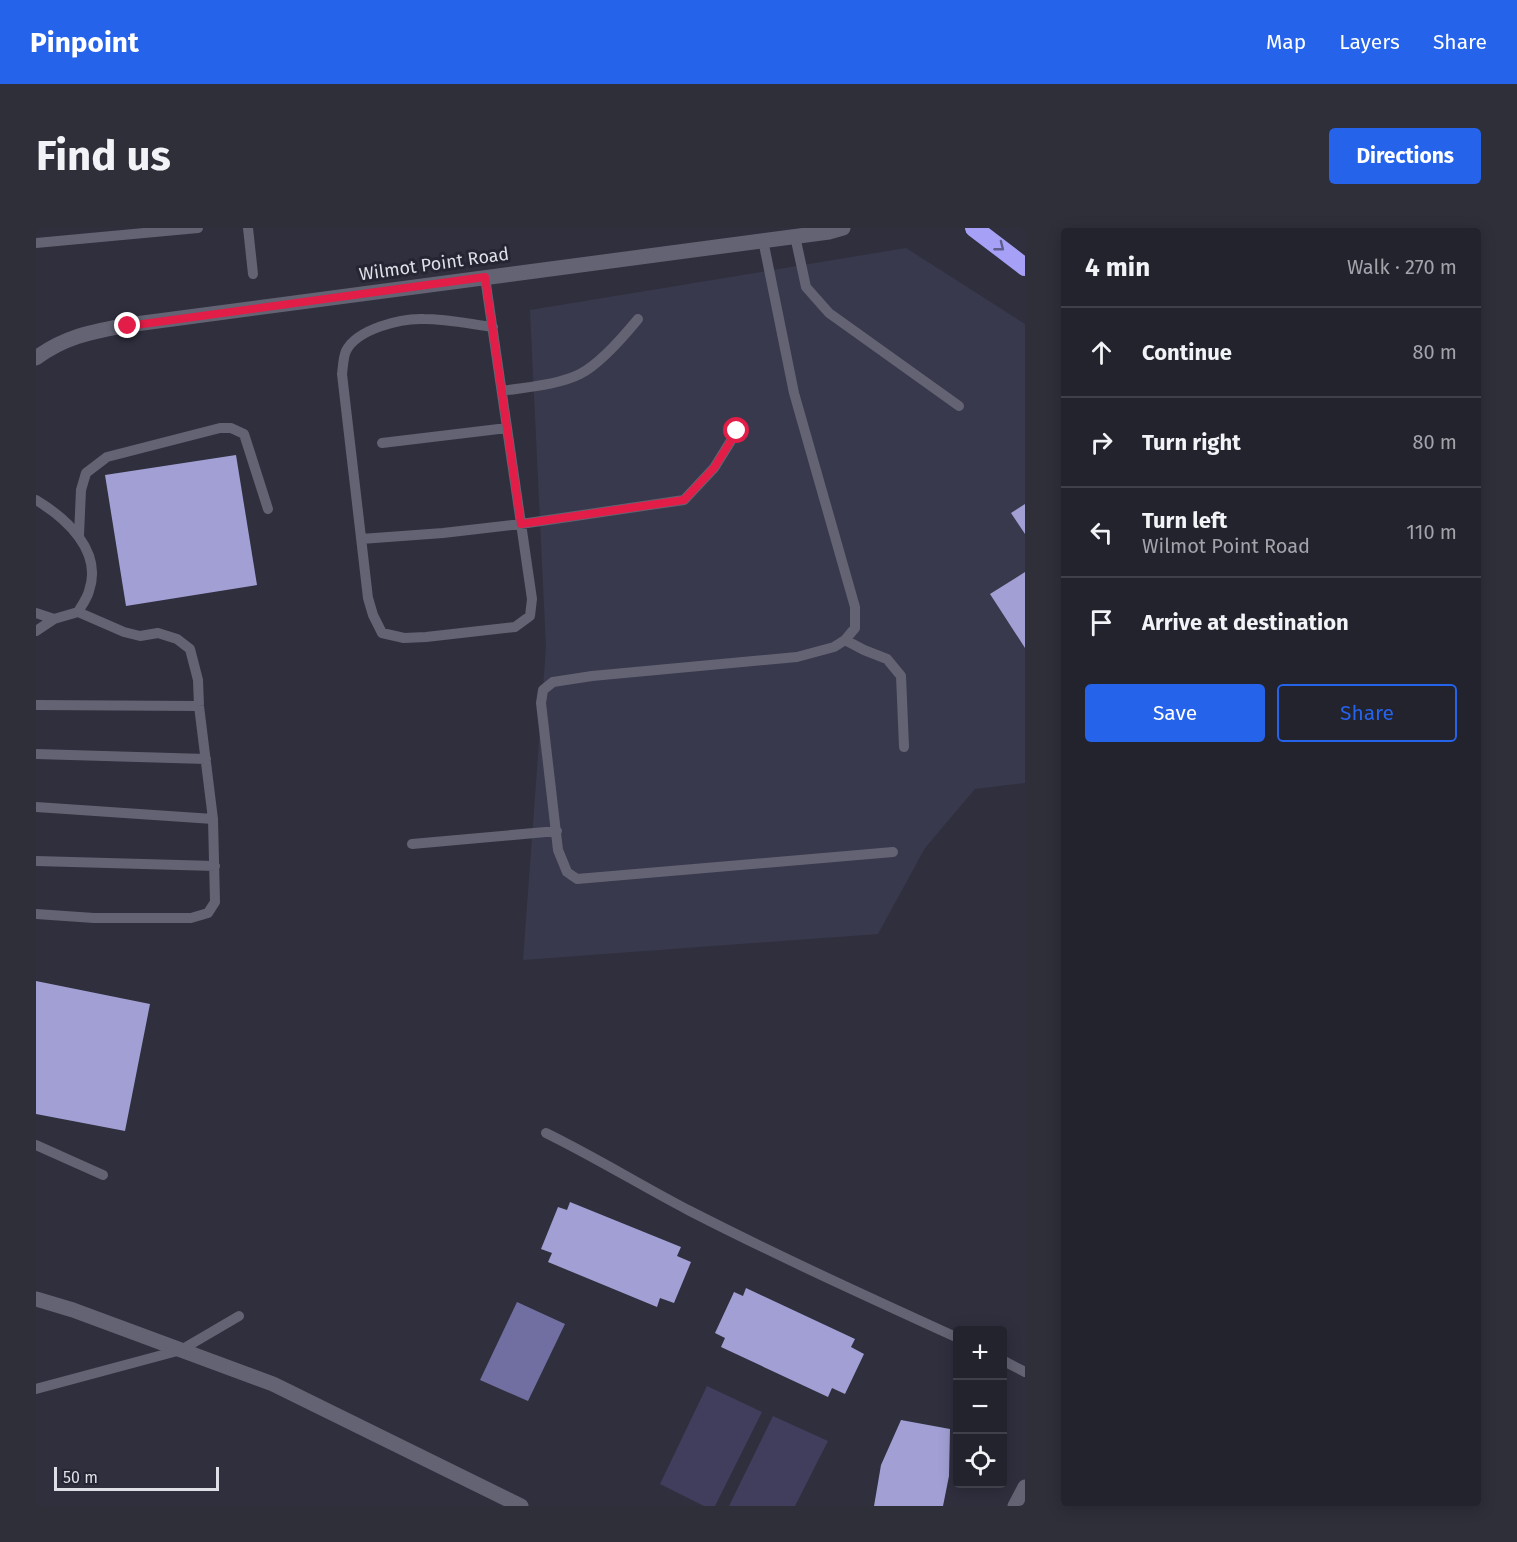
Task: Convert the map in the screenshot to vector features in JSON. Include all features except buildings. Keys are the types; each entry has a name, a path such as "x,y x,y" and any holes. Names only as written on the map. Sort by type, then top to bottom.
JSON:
{"highway":[{"path":"974,228 1025,267"}],"street":[{"name":"Wilmot Point Road","path":"36,358 52,346 83,333 829,232 843,228"},
{"path":"36,1299 273,1384 520,1506"},
{"path":"1015,1506 1025,1487"}],"lane":[{"path":"36,243 198,228"},
{"path":"248,228 253,274"},
{"path":"795,236 806,287 829,313 959,406"},
{"path":"763,240 794,393 855,607 855,628 845,640 834,647 797,657 592,676 553,682 543,690 541,703 558,850 567,872 577,879 892,852"},
{"path":"485,277 493,327 532,599 530,616 514,627 426,637 404,638 382,633 373,615 368,597 342,374 346,351 358,337 373,329 404,320 422,318 493,327"},
{"path":"502,391 544,385 581,374 624,336 638,318"},
{"path":"79,535 81,490 86,473 107,458 220,428 231,428 244,434 268,508"},
{"path":"382,443 507,428"},
{"path":"361,539 521,524 684,500 714,468 737,431"},
{"path":"36,500 59,516 79,535 92,567 90,591 78,612"},
{"path":"36,631 54,619 78,612 124,632 140,636 159,633 177,639 190,649 198,680 213,819 215,866 215,902 208,913 191,918 94,918 36,914"},
{"path":"36,613 54,619"},
{"path":"845,640 887,659 901,676 904,747"},
{"path":"36,705 199,706"},
{"path":"36,754 206,759"},
{"path":"36,807 213,819"},
{"path":"412,844 557,831"},
{"path":"36,861 215,866"},
{"path":"546,1133 584,1151 687,1209 773,1252 953,1336"},
{"path":"36,1144 103,1175"},
{"path":"36,1389 182,1350 239,1316"},
{"path":"1007,1363 1025,1372"}],"shaded area":[{"path":"906,248 1025,324 1025,783 975,789 925,848 878,934 523,960 546,647 530,310"},
{"path":"517,1302 565,1324 528,1401 480,1380"},
{"path":"707,1386 762,1412 715,1506 704,1506 660,1484"},
{"path":"773,1416 828,1441 795,1506 729,1506"}],"route":[{"path":"128,326 485,277 521,524 684,500 714,468 737,431"}]}
